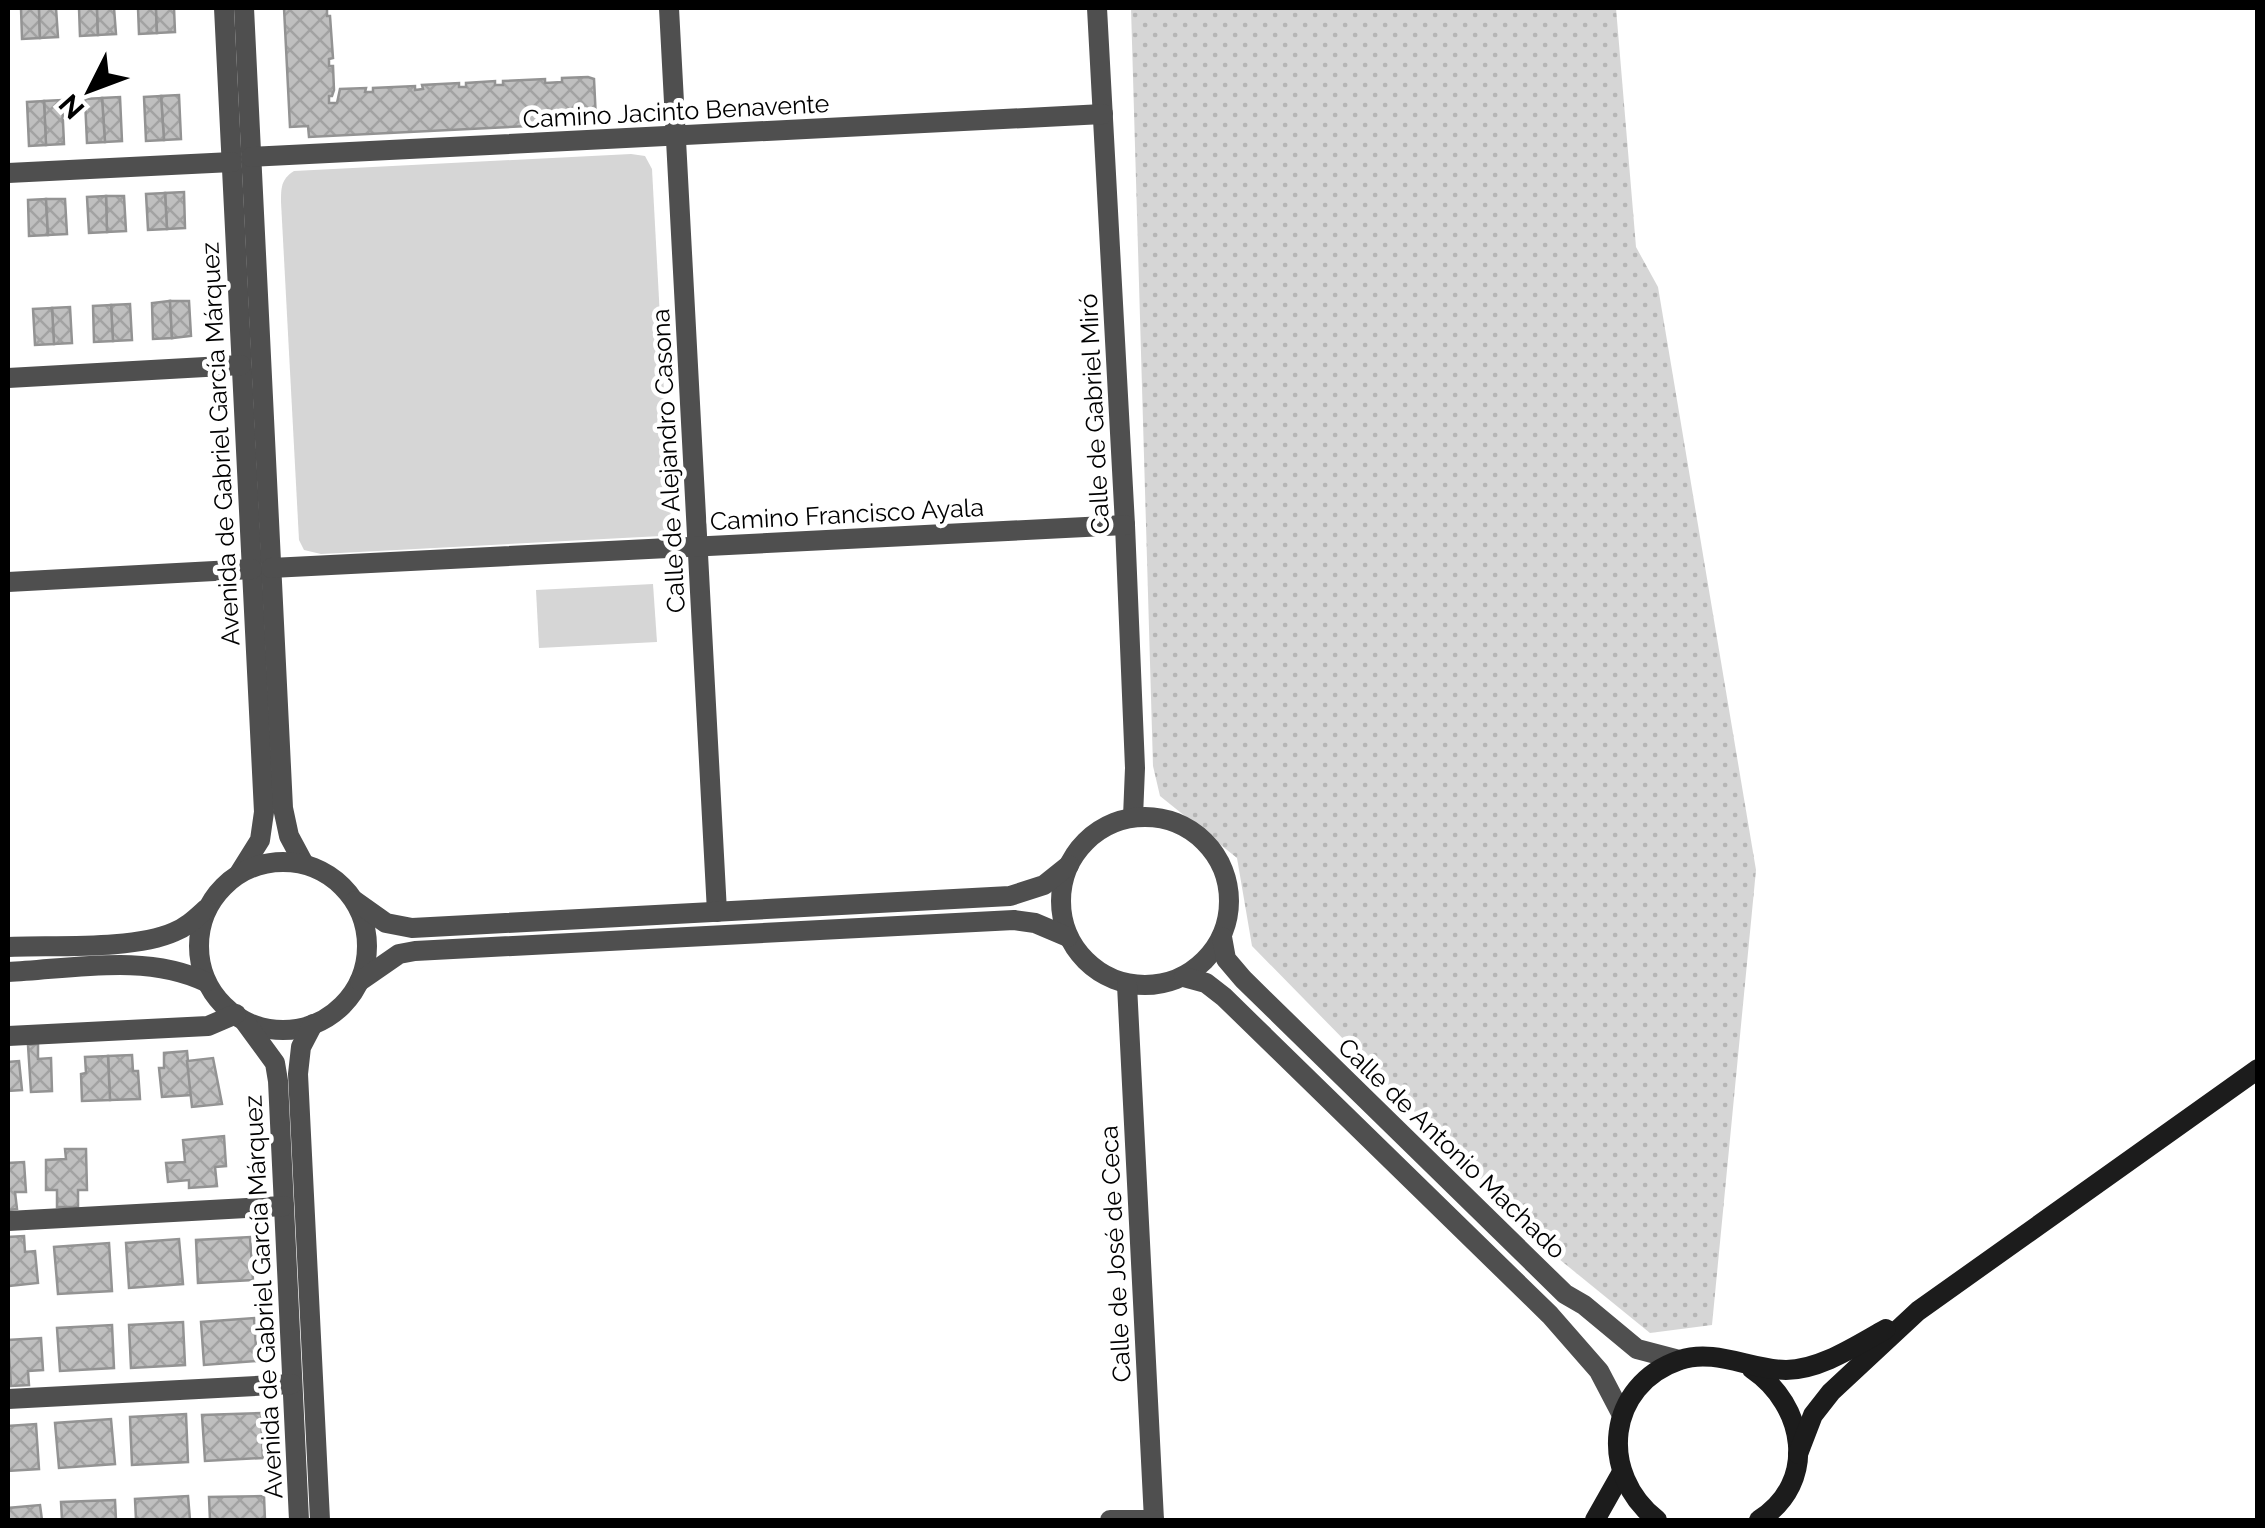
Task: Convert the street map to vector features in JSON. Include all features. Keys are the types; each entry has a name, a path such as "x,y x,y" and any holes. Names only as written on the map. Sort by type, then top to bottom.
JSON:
{"main road":[{"path":"1656,1520 1637,1505 1620,1474 1616,1447 1622,1415 1644,1382 1679,1360 1712,1356 1788,1371 1842,1354 1918,1311 2258,1069"},
{"path":"1758,1520 1772,1512 1790,1486 1813,1415 1831,1392 1918,1311"},
{"path":"1745,1364 1770,1382 1790,1408 1798,1454"},
{"path":"1595,1520 1605,1508 1620,1474"}],"street":[{"name":"Avenida de Gabriel García Márquez","path":"224,8 241,160 262,568 264,812 260,840 240,872"},
{"name":"Avenida de Gabriel García Márquez","path":"244,8 241,365 283,808 289,836 304,864"},
{"name":"Calle de Alejandro Casona","path":"669,8 716,912"},
{"name":"Calle de Gabriel Miró","path":"1098,8 1125,525 1135,768 1133,817"},
{"name":"Camino Jacinto Benavente","path":"8,174 1104,114"},
{"path":"8,378 241,365"},
{"name":"Camino Francisco Ayala","path":"8,582 1125,525"},
{"path":"1133,817 1166,819 1198,835 1217,857 1228,887 1229,906 1222,937 1211,955 1184,977 1168,983 1127,984 1106,976 1078,954 1060,910 1062,881 1080,846 1102,828 1133,817"},
{"path":"355,902 368,951 360,981 349,999 328,1018 314,1024 269,1029 240,1018 216,998 206,982 198,954 200,925 208,908 218,891 240,872 271,862 304,864 336,879 355,902 386,923 412,928 1010,896 1044,885 1069,864"},
{"path":"8,948 144,940 187,926 208,908"},
{"path":"360,981 399,954 414,951 1014,920 1035,923 1068,937"},
{"name":"Calle de Antonio Machado","path":"1222,937 1226,960 1243,980 1566,1294 1636,1349 1679,1360"},
{"path":"8,972 148,965 176,970 206,982"},
{"name":"Calle de Antonio Machado","path":"1184,977 1206,983 1224,997 1550,1315 1599,1371 1622,1415"},
{"name":"Calle de José de Ceca","path":"1127,984 1154,1520"},
{"name":"Avenida de Gabriel García Márquez","path":"240,1018 275,1063 299,1520"},
{"path":"8,1036 208,1026 240,1018"},
{"name":"Avenida de Gabriel García Márquez","path":"314,1024 301,1048 298,1074 320,1520"},
{"path":"8,1221 284,1206"},
{"path":"8,1399 292,1384"},
{"path":"1110,1520 1154,1520"}],"shaded area":[{"path":"1131,8 1616,8 1636,247 1658,287 1756,870 1712,1325 1650,1333 1559,1259 1252,946 1237,858 1160,796 1153,766"},
{"path":"645,156 652,169 670,528 661,536 321,554 304,550 299,540 281,202 286,177 294,171"},
{"path":"653,584 657,642 539,648 536,590"}],"building":[{"path":"21,8 39,8 40,38 22,39"},
{"path":"39,8 56,8 58,37 40,38"},
{"path":"79,8 97,8 98,35 80,36"},
{"path":"97,8 114,8 116,34 98,35"},
{"path":"138,8 156,8 157,33 139,34"},
{"path":"156,8 174,8 175,32 157,33"},
{"path":"284,8 330,8 327,16 333,58 329,59 329,66 333,66 334,90 329,103 337,103 340,89 366,88 365,92 373,92 373,88 415,86 415,90 423,89 422,85 459,83 459,87 466,87 466,83 495,81 495,85 503,85 503,81 545,79 545,83 588,77 594,79 596,120 309,137 308,126 290,127"},
{"path":"179,95 181,139 164,140 161,96"},
{"path":"161,96 164,140 146,141 144,97"},
{"path":"120,97 122,141 105,142 102,98"},
{"path":"102,98 105,142 87,143 85,99"},
{"path":"62,100 64,144 46,145 44,101"},
{"path":"44,101 46,145 29,146 27,102"},
{"path":"184,192 185,228 167,229 165,193"},
{"path":"165,193 167,229 148,230 146,194"},
{"path":"106,196 124,196 126,231 107,232"},
{"path":"106,196 107,232 89,233 87,197"},
{"path":"46,199 48,235 29,236 28,200"},
{"path":"46,199 65,199 67,234 48,235"},
{"path":"170,301 172,338 153,339 152,303"},
{"path":"170,301 189,301 191,336 172,338"},
{"path":"130,304 132,340 113,341 111,305"},
{"path":"111,305 113,341 94,342 93,306"},
{"path":"70,307 72,343 54,344 52,308"},
{"path":"52,308 54,344 35,345 33,309"},
{"path":"38,1044 38,1059 51,1058 52,1091 31,1092 28,1045"},
{"path":"187,1051 191,1095 162,1097 159,1068 164,1068 164,1053"},
{"path":"132,1055 133,1071 138,1071 140,1099 110,1100 108,1056"},
{"path":"108,1056 110,1100 82,1101 85,1057"},
{"path":"213,1058 222,1104 192,1107 187,1061"},
{"path":"19,1061 22,1090 8,1091 8,1062"},
{"path":"224,1136 226,1166 215,1167 217,1186 189,1188 189,1180 168,1182 166,1163 185,1162 183,1140"},
{"path":"65,1149 86,1149 87,1190 78,1190 78,1207 57,1207 57,1190 46,1190 46,1160 66,1159"},
{"path":"24,1162 26,1192 15,1192 17,1209 8,1210 8,1163"},
{"path":"24,1236 25,1252 35,1251 38,1283 8,1286 8,1237"},
{"path":"250,1237 253,1280 198,1283 196,1240"},
{"path":"179,1239 183,1284 129,1288 126,1243"},
{"path":"109,1243 112,1291 58,1294 54,1247"},
{"path":"254,1318 257,1361 204,1365 201,1322"},
{"path":"183,1322 185,1365 131,1368 129,1325"},
{"path":"112,1325 114,1368 60,1371 57,1328"},
{"path":"41,1338 43,1370 28,1371 29,1385 11,1386 8,1340"},
{"path":"261,1413 263,1458 205,1461 202,1415"},
{"path":"186,1414 188,1462 132,1465 130,1417"},
{"path":"111,1419 115,1464 59,1468 55,1423"},
{"path":"36,1424 39,1469 8,1471 8,1426"},
{"path":"188,1496 190,1520 136,1520 135,1499"},
{"path":"264,1496 265,1520 210,1520 209,1497"},
{"path":"115,1500 116,1520 62,1520 61,1502"},
{"path":"40,1505 42,1520 8,1520 8,1508"}]}
